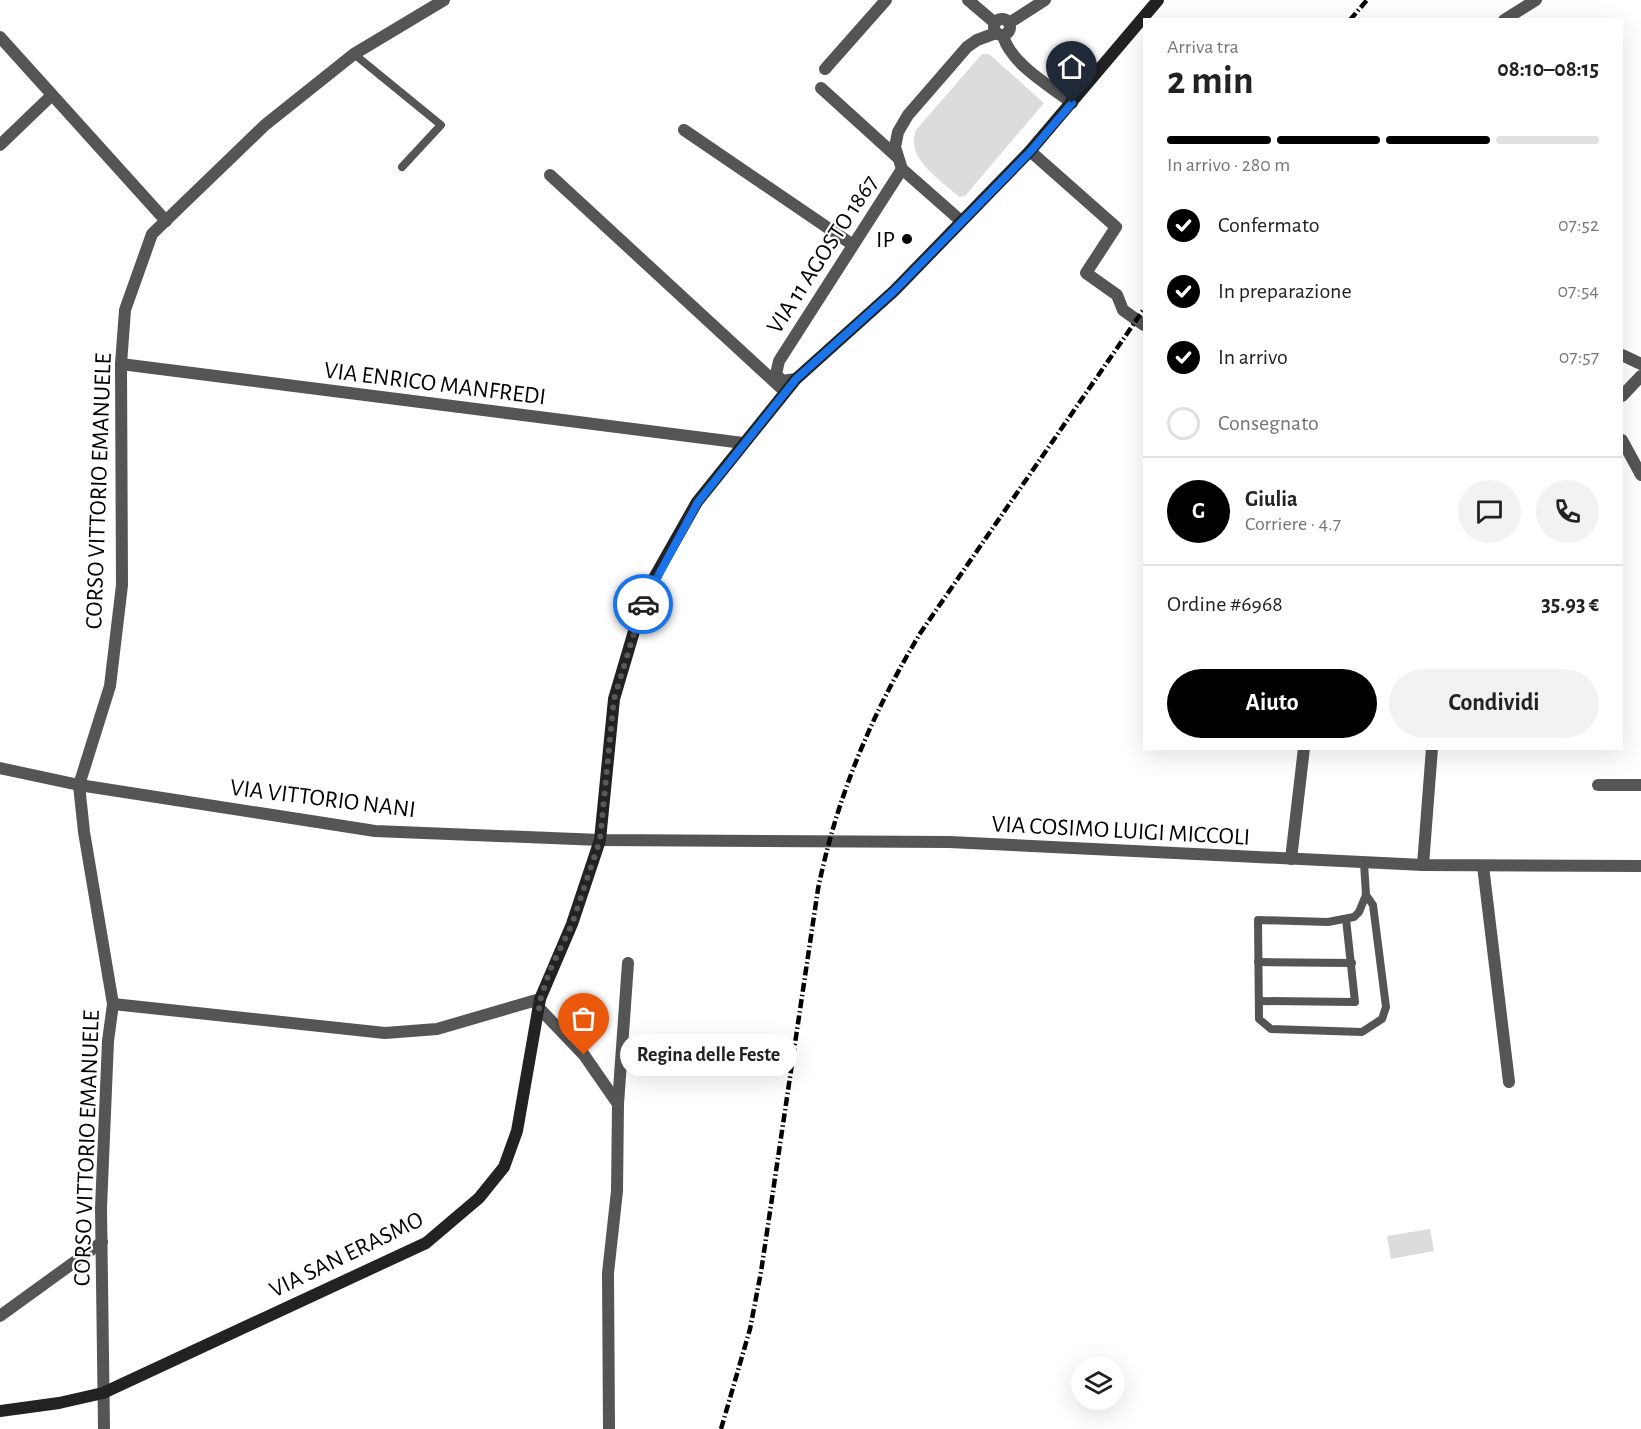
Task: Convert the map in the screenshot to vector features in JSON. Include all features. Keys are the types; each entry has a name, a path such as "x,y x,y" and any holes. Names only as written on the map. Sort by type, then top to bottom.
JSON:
{"main road":[{"name":"VIA SAN ERASMO","path":"0,1411 59,1403 103,1393 426,1243 479,1198 504,1167 517,1131 539,1003 572,924 600,840 614,699 645,594 698,502 796,379 894,291 1030,152 1158,0"}],"street":[{"path":"825,69 886,0"},
{"path":"968,0 998,30 1006,47 1016,58 1072,103"},
{"path":"998,30 1009,31 1009,23 1045,0"},
{"path":"1507,18 1536,0"},
{"path":"0,37 166,221 265,125 354,54 439,1"},
{"name":"VIA 11 AGOSTO 1867","path":"796,379 782,381 776,374 779,361 902,169 896,156 898,132 908,115 967,47 998,30"},
{"path":"821,88 896,156"},
{"path":"0,145 52,95"},
{"path":"684,130 853,244"},
{"path":"1030,152 1116,227 1086,273 1117,295 1123,309 1143,324"},
{"path":"902,169 961,221"},
{"path":"550,174 785,392"},
{"name":"CORSO VITTORIO EMANUELE","path":"104,1429 102,1242 108,1041 113,1004 84,832 79,785 110,686 122,585 121,364 125,310 152,234 166,221"},
{"path":"1623,355 1641,364"},
{"name":"VIA ENRICO MANFREDI","path":"121,364 743,444"},
{"path":"1623,395 1641,376"},
{"path":"1623,442 1641,475"},
{"path":"1291,859 1304,750"},
{"path":"1423,865 1432,750"},
{"name":"VIA VITTORIO NANI","path":"0,768 79,785 375,831 600,840"},
{"path":"1598,785 1641,785"},
{"name":"VIA COSIMO LUIGI MICCOLI","path":"600,840 949,842 1364,863 1641,867"},
{"path":"1483,866 1509,1082"},
{"path":"609,1429 608,1273 617,1191 618,1104 628,963"},
{"path":"113,1004 385,1033 437,1029 539,1003 584,1055 618,1104"},
{"path":"0,1316 102,1242"}],"lane":[{"path":"354,54 441,125 402,167"},
{"path":"1364,863 1366,895 1359,912 1346,919 1328,922 1258,920 1258,1019 1271,1029 1362,1032 1382,1019 1386,1007 1373,905 1366,895"},
{"path":"1258,1000 1354,1002 1346,919"},
{"path":"1258,962 1352,963"}],"shaded area":[{"path":"982,54 989,54 1044,103 965,196 959,197 926,168 915,150 914,140 916,130"},
{"path":"1430,1229 1434,1251 1391,1259 1387,1236"}],"railway":[{"path":"1352,18 1367,0"},
{"path":"721,1429 750,1329 761,1272 818,889 835,821 858,756 887,693 921,632 1143,310"}],"way so far":[{"path":"584,1055 538,1007 550,970 572,924 600,840 614,699 643,604"}],"place":[{"name":"IP","path":"907,239"},
{"name":"Regina delle Feste","path":"584,1055"}],"route":[{"path":"643,604 645,594 698,502 796,379 894,291 1030,152 1072,103"}]}
